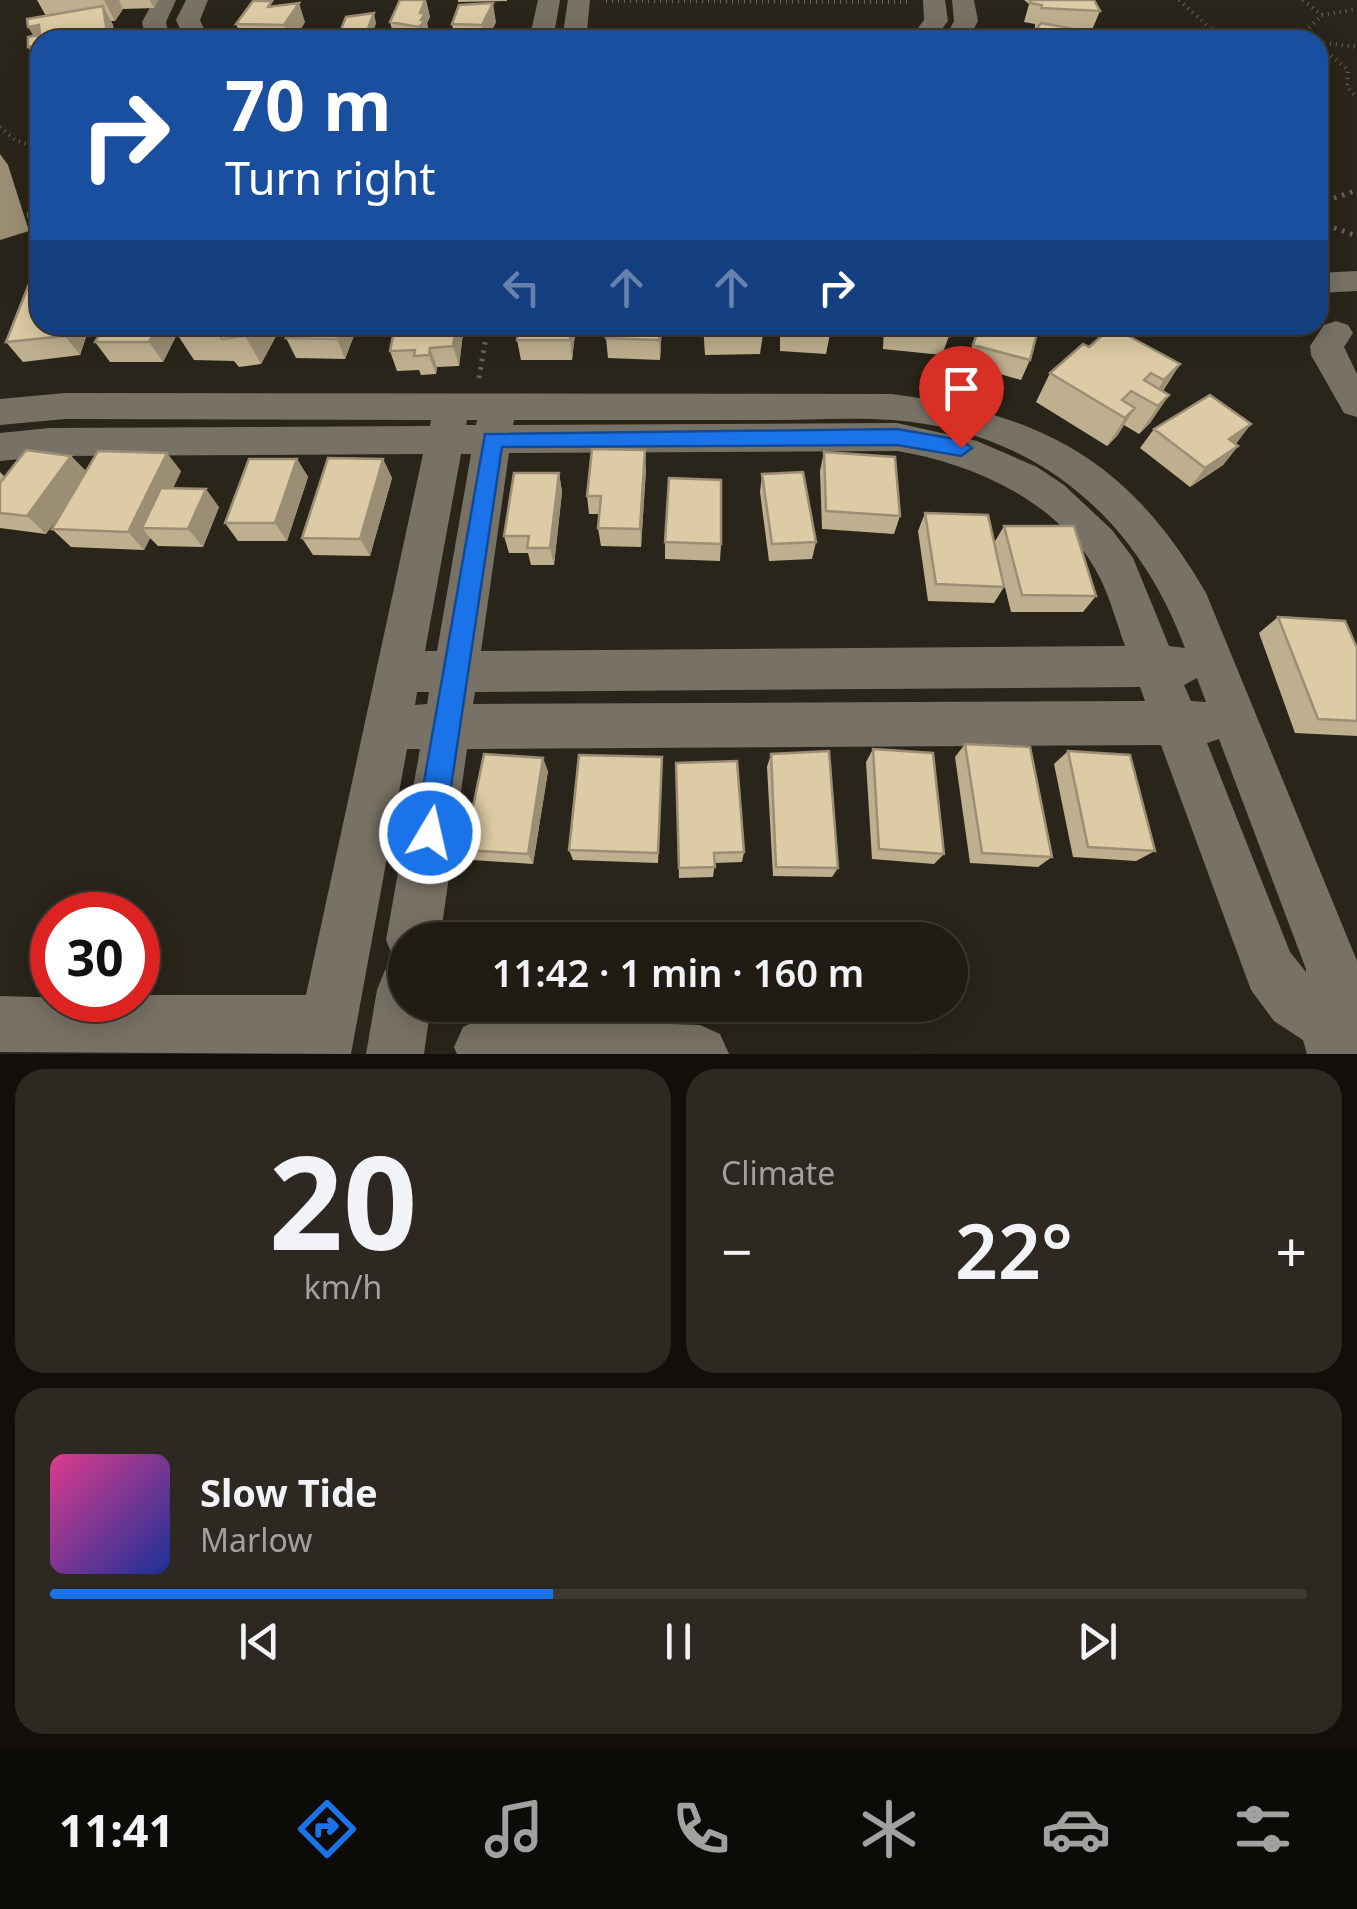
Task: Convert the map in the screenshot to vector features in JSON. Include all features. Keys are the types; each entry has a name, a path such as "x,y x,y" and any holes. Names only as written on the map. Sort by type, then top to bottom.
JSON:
{"street":[{"path":"156,30 154,22 165,0"},
{"path":"192,30 188,20 197,0"},
{"path":"543,30 548,0"},
{"path":"575,30 579,0"},
{"path":"961,30 966,21 963,0"},
{"path":"929,30 936,21 934,1"},
{"path":"1328,283 1357,282"},
{"path":"1337,327 1327,346 1328,355 1357,404"},
{"path":"0,412 65,406 897,437 961,448 1023,475 1052,494 1088,529 1118,570 1270,971 1294,1002 1331,1038"},
{"path":"0,447 472,420 892,407 932,410 1011,432 1085,473 1148,532 1173,568 1333,969 1331,1038"},
{"path":"416,922 456,671 472,420"},
{"path":"0,1024 325,1038 399,672 472,420"},
{"path":"399,672 1214,666"},
{"path":"387,727 1238,723"},
{"path":"395,1054 400,1022"},
{"path":"483,1047 700,1054"}],"path":[{"path":"579,0 934,1"},
{"path":"1179,0 1212,30"},
{"path":"1304,0 1322,16"},
{"path":"1308,30 1322,16 1357,9"},
{"path":"1328,45 1357,47"},
{"path":"1328,53 1348,70 1347,87 1357,97"},
{"path":"0,127 15,140 30,145"},
{"path":"1328,200 1357,190"},
{"path":"1328,226 1357,236"},
{"path":"472,420 486,335"}],"building":[{"path":"400,0 425,0 420,13 425,13 421,20 425,21 419,27 390,22"},
{"path":"1030,0 1094,0 1100,11 1041,8 1042,5"},
{"path":"253,1 272,1 268,7 299,3 284,25 236,24"},
{"path":"493,3 482,25 452,24 459,5"},
{"path":"103,6 107,30 40,30 39,25 28,27 27,19"},
{"path":"374,13 367,30 341,30 346,17"},
{"path":"1041,23 1080,30 1036,30"},
{"path":"30,282 30,335 65,336 6,342"},
{"path":"99,335 153,335 149,342 95,342"},
{"path":"219,335 246,335 245,336 222,339"},
{"path":"287,335 338,335 337,339 286,338"},
{"path":"393,335 455,335 453,346 430,348 429,355 414,356 415,350 390,351"},
{"path":"518,335 570,335 570,340 517,340"},
{"path":"606,335 659,335 659,340 606,338"},
{"path":"976,335 1036,335 1030,360 973,345"},
{"path":"1103,335 1127,335 1180,364 1164,380 1151,373 1144,380 1169,395 1158,406 1131,391 1122,400 1135,408 1125,418 1050,373 1083,344 1089,347"},
{"path":"1210,395 1251,424 1229,439 1238,446 1205,468 1154,429"},
{"path":"592,449 645,450 640,529 598,528 601,496 587,496"},
{"path":"26,450 71,456 27,516 0,513 0,483"},
{"path":"98,451 167,453 128,532 52,529"},
{"path":"824,452 895,457 900,516 826,511"},
{"path":"328,458 383,459 360,539 302,538"},
{"path":"249,459 297,459 275,523 225,523"},
{"path":"803,472 816,542 772,544 762,474"},
{"path":"514,473 559,473 550,548 527,548 529,536 504,536"},
{"path":"669,478 721,480 721,544 665,542"},
{"path":"161,488 206,489 188,529 142,528"},
{"path":"925,513 988,515 1004,587 936,584"},
{"path":"1004,526 1074,526 1096,596 1022,595"},
{"path":"1278,617 1345,621 1357,648 1357,721 1318,719"},
{"path":"965,744 1030,747 1052,857 982,853"},
{"path":"873,749 933,753 944,854 879,849"},
{"path":"829,751 838,868 776,867 771,754"},
{"path":"1068,751 1130,755 1155,851 1088,847"},
{"path":"484,754 543,758 528,854 464,850"},
{"path":"579,755 662,757 658,853 569,850"},
{"path":"737,761 744,852 714,853 715,867 679,868 676,763"}],"route":[{"path":"430,833 492,440 897,437 961,448"}]}
